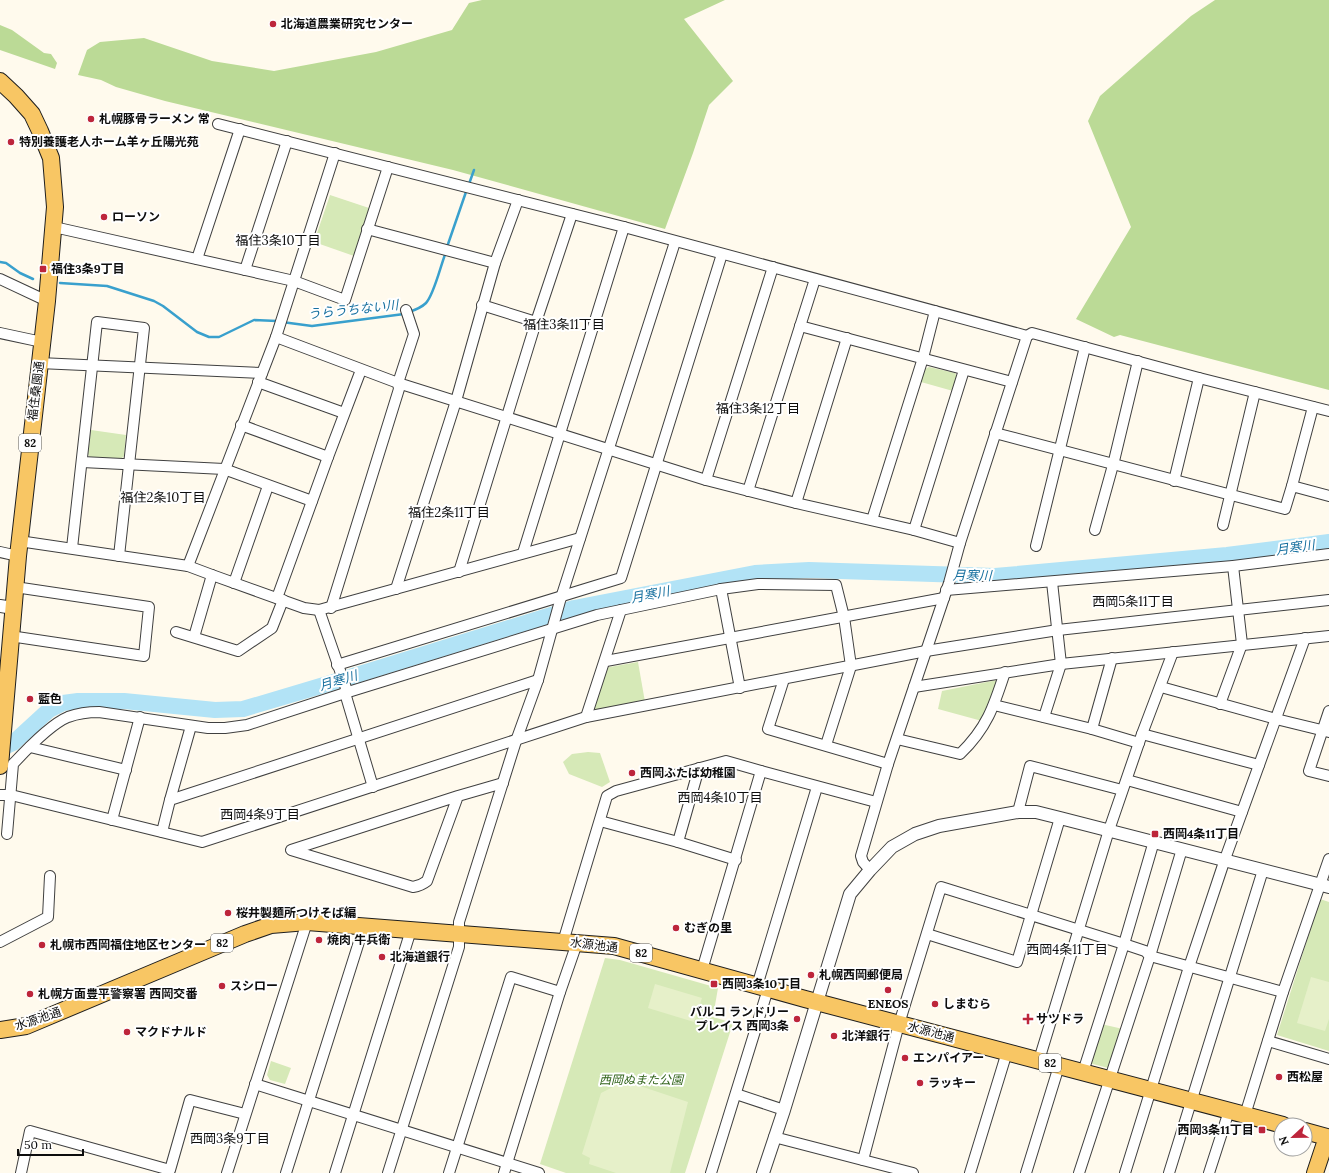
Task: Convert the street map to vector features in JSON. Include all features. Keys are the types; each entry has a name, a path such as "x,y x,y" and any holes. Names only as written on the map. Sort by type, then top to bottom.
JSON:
{"main road":[{"name":"福住桑園通","path":"0,81 32,114 51,158 55,199 47,301 18,549 15,587 6,607 10,636 0,766"},
{"name":"水源池通","path":"0,1030 26,1026 245,934 271,925 307,922 364,926 614,946 899,1024 1273,1123"},
{"path":"1313,1132 1328,1135 1315,1173"}],"street":[{"path":"218,124 624,227 1027,336"},
{"path":"197,259 240,129"},
{"path":"245,270 287,141"},
{"path":"188,566 277,333 335,153"},
{"path":"54,227 294,281 345,300 388,167"},
{"path":"396,589 456,401 495,263 518,200"},
{"path":"459,572 536,322 572,214"},
{"path":"523,553 624,227"},
{"path":"367,229 495,263"},
{"path":"388,1173 459,947 459,922 516,741 538,680 552,628 580,538 675,242"},
{"path":"338,667 561,599 621,578 722,254"},
{"path":"706,480 773,267"},
{"path":"0,279 47,301"},
{"path":"748,491 815,279"},
{"path":"482,305 536,322"},
{"path":"872,520 923,358 935,312"},
{"path":"331,608 399,389 398,383 414,334 407,315"},
{"path":"72,548 97,322 144,328 118,556"},
{"path":"800,326 1012,382"},
{"path":"870,870 863,862 861,856 876,802 947,590 960,543 1027,336 1032,332 1199,378 1329,410"},
{"path":"0,333 42,342"},
{"path":"277,333 361,370 398,383 657,465 748,491 914,530 960,543"},
{"path":"796,503 847,338"},
{"path":"1036,546 1085,347"},
{"path":"1096,530 1138,361"},
{"path":"39,363 260,378 344,413"},
{"path":"176,632 238,650 272,628 312,501 361,370"},
{"path":"914,530 964,370"},
{"path":"1174,481 1199,378"},
{"path":"1223,525 1255,392"},
{"path":"996,433 1174,481 1230,494 1285,510 1313,407"},
{"path":"241,425 328,456"},
{"path":"82,462 224,469 312,501"},
{"path":"234,583 268,486"},
{"path":"1292,486 1329,496"},
{"path":"0,552 18,549 72,548 188,566 304,608 319,610 331,608 580,538"},
{"path":"606,661 844,617 947,590 1233,566 1329,554"},
{"path":"1220,704 1242,644 1233,566"},
{"path":"194,637 212,575"},
{"path":"1044,717 1062,664 1052,582"},
{"path":"7,834 13,764 44,733 67,717 84,712 99,712 140,717 191,726 225,728 247,725 345,690 597,615 721,589 758,584 836,585 844,617 851,666 826,745"},
{"path":"10,636 144,656 149,607 15,587"},
{"path":"721,589 740,688"},
{"path":"0,795 11,795 202,842 586,718 926,651 1058,630 1329,600"},
{"path":"319,610 338,667 373,787"},
{"path":"586,718 606,661 621,610"},
{"path":"914,687 1062,664 1329,636"},
{"path":"1125,1173 1189,967 1225,859 1305,638"},
{"path":"1039,1060 1122,790 1127,780 1140,739 1173,652"},
{"path":"1092,730 1112,658"},
{"path":"897,738 960,754 971,744 983,729 994,705 1005,672"},
{"path":"784,679 768,729 888,764"},
{"path":"170,800 538,680"},
{"path":"1160,687 1276,719 1326,731"},
{"path":"994,705 1092,730 1140,739 1259,766"},
{"path":"1329,711 1326,731 1309,771 1329,776"},
{"path":"112,820 140,717"},
{"path":"162,832 191,726"},
{"path":"30,747 126,770"},
{"path":"504,1173 560,992 570,942 607,796 616,791 726,761 761,772 876,802"},
{"path":"1018,812 1030,766 1122,790"},
{"path":"678,842 700,768"},
{"path":"702,970 761,772"},
{"path":"1127,780 1242,812"},
{"path":"458,796 427,881 423,885 413,887 290,850 442,801 458,796 503,783"},
{"path":"711,1173 736,1094 817,787"},
{"path":"763,1173 818,1002 840,923 850,894 892,847 915,834 926,829 1018,812 1036,812 1225,859 1325,886"},
{"path":"927,934 1017,962 1060,818"},
{"path":"600,821 678,842 736,860"},
{"path":"1082,1072 1124,944 1154,841"},
{"path":"1079,1173 1150,956 1182,849"},
{"path":"1245,1116 1283,992 1325,886 1329,859"},
{"path":"1169,1173 1263,870"},
{"path":"0,942 48,917 50,876"},
{"path":"863,1160 899,1024 941,887 1078,931 1124,944 1145,951 1150,956 1283,992"},
{"path":"227,1173 307,922"},
{"path":"286,1173 364,926"},
{"path":"336,1173 411,930"},
{"path":"449,1173 511,977 560,992"},
{"path":"1268,1041 1329,1059"},
{"path":"970,1173 1007,1052"},
{"path":"1026,1173 1059,1066"},
{"path":"255,1084 539,1173"},
{"path":"736,1094 784,1110"},
{"path":"21,1173 30,1131 170,1171 190,1100 246,1114"},
{"path":"1209,1173 1229,1111"},
{"path":"774,1137 913,1173"}],"green space":[{"path":"482,0 725,0 684,19 733,81 709,105 665,229 453,170 165,101 116,87 101,80 78,75 87,50 100,42 144,38 212,61 274,71 376,52 452,30 469,3"},
{"path":"1215,0 1329,0 1329,390 1120,335 1114,337 1076,319 1131,227 1088,121 1100,96 1191,16"},
{"path":"0,25 12,30 44,53 51,54 57,63 55,69 0,50"},
{"path":"330,195 369,208 354,256 314,242"},
{"path":"929,367 955,373 957,377 953,391 921,382 925,369"},
{"path":"91,430 126,435 124,456 121,459 90,458 88,454"},
{"path":"638,662 645,702 589,715 604,668"},
{"path":"997,680 982,721 938,709 942,691"},
{"path":"588,752 600,753 610,782 602,787 569,774 563,762 572,754"},
{"path":"1320,899 1329,902 1329,1051 1277,1035"},
{"name":"西岡ぬまた公園","path":"605,958 620,960 718,988 713,1017 733,1023 685,1173 566,1173 540,1164"},
{"path":"1311,977 1329,982 1329,1019 1325,1031 1297,1023"},
{"path":"655,984 702,998 694,1022 648,1008"},
{"path":"1101,1024 1123,1029 1112,1069 1089,1063"},
{"path":"271,1061 291,1068 285,1084 270,1080 267,1075"},
{"path":"625,1081 688,1102 670,1173 616,1173 589,1164 590,1158 582,1154 601,1093"}],"waterway":[{"name":"うらうちない川","path":"469,184 474,170"},
{"name":"うらうちない川","path":"447,247 467,189"},
{"name":"うらうちない川","path":"409,312 416,310 429,299 435,287 446,252"},
{"name":"うらうちない川","path":"0,262 6,263 20,273 33,279"},
{"name":"うらうちない川","path":"60,283 107,286 154,301 163,306 197,332 209,337 219,337 254,320 277,321"},
{"name":"うらうちない川","path":"282,322 312,326 404,314"},
{"name":"月寒川","path":"0,749 13,743 49,710 63,703 78,701 124,701 215,710 243,709 574,608 755,573 809,570 995,576 1227,555 1329,542"}],"place":[{"name":"北海道農業研究センター","path":"273,24"},
{"name":"札幌豚骨ラーメン 常","path":"91,119"},
{"name":"特別養護老人ホーム羊ヶ丘陽光苑","path":"11,142"},
{"name":"ローソン","path":"104,217"},
{"name":"福住3条9丁目","path":"43,269"},
{"name":"藍色","path":"30,699"},
{"name":"西岡ふたば幼稚園","path":"632,773"},
{"name":"西岡4条11丁目","path":"1155,834"},
{"name":"桜井製麺所つけそば編","path":"228,913"},
{"name":"むぎの里","path":"676,928"},
{"name":"焼肉 牛兵衛","path":"319,940"},
{"name":"札幌市西岡福住地区センター","path":"42,945"},
{"name":"北海道銀行","path":"382,957"},
{"name":"札幌西岡郵便局","path":"811,975"},
{"name":"西岡3条10丁目","path":"714,984"},
{"name":"スシロー","path":"222,986"},
{"name":"ENEOS","path":"888,990"},
{"name":"札幌方面豊平警察署 西岡交番","path":"30,994"},
{"name":"しまむら","path":"935,1004"},
{"name":"バルコ ランドリー プレイス 西岡3条","path":"797,1019"},
{"name":"サツドラ","path":"1028,1019"},
{"name":"マクドナルド","path":"127,1032"},
{"name":"北洋銀行","path":"834,1036"},
{"name":"エンパイアー","path":"905,1058"},
{"name":"西松屋","path":"1279,1077"},
{"name":"ラッキー","path":"920,1083"},
{"name":"西岡3条11丁目","path":"1262,1130"}],"district":[{"name":"福住3条10丁目","path":"278,240"},
{"name":"福住3条11丁目","path":"564,324"},
{"name":"福住3条12丁目","path":"758,408"},
{"name":"福住2条10丁目","path":"163,497"},
{"name":"福住2条11丁目","path":"449,512"},
{"name":"西岡5条11丁目","path":"1133,601"},
{"name":"西岡4条10丁目","path":"720,797"},
{"name":"西岡4条9丁目","path":"260,814"},
{"name":"西岡4条11丁目","path":"1067,949"},
{"name":"西岡3条9丁目","path":"230,1138"}]}
